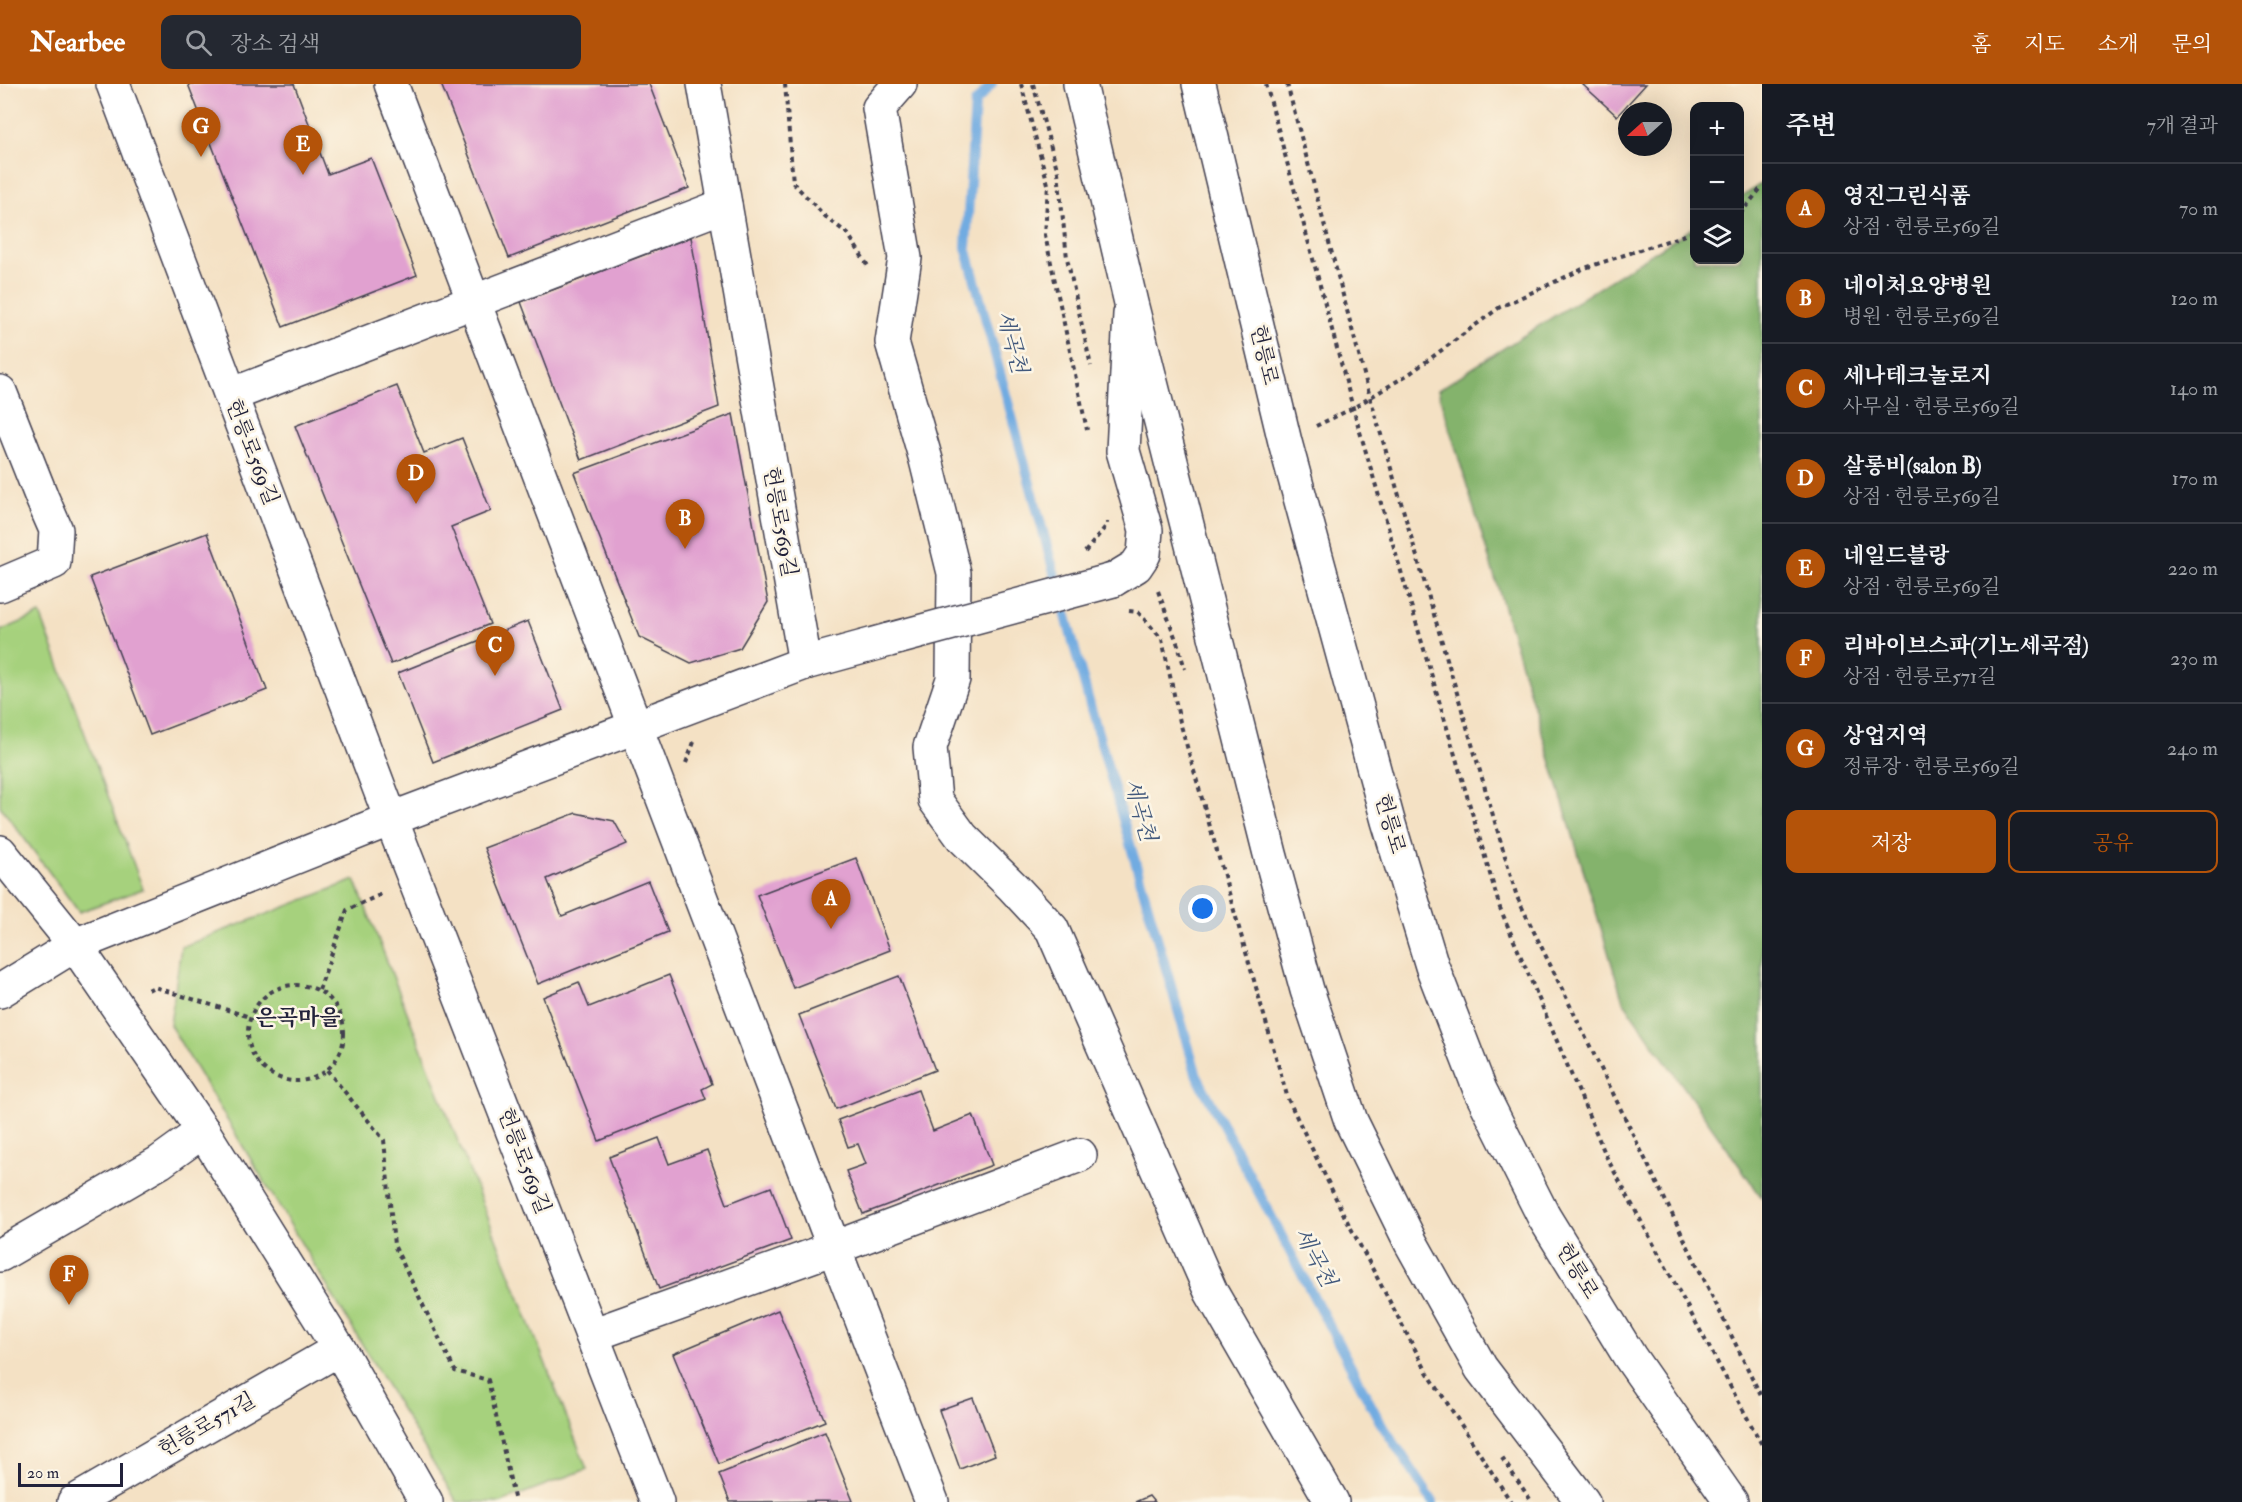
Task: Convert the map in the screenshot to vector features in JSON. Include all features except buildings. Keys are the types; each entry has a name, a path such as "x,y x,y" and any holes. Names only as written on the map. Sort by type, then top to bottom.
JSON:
{"street":[{"name":"헌릉로569길","path":"112,84 391,819 657,1502"},
{"path":"391,84 932,1502"},
{"name":"헌릉로569길","path":"704,84 805,663"},
{"path":"900,84 879,108 905,258 892,342 926,460 954,573 953,679 930,747 935,800 962,837 1013,886 1052,929 1212,1292 1332,1502"},
{"path":"1080,84 1131,303 1270,854 1307,990 1352,1120 1411,1243 1481,1368 1583,1502"},
{"name":"헌릉로","path":"1199,84 1285,442 1392,832 1432,966 1480,1090 1544,1217 1630,1357 1731,1502"},
{"path":"231,395 725,205"},
{"path":"0,991 75,945 391,819 805,663 1113,580 1136,566 1144,554 1146,530 1123,451 1131,303"},
{"path":"0,392 56,530 54,562 0,585"},
{"path":"0,852 75,945 202,1131 339,1349 426,1502"},
{"path":"0,1255 160,1162 202,1131"},
{"path":"592,1335 834,1248 1080,1155"},
{"name":"헌릉로571길","path":"74,1502 339,1349"}],"path":[{"path":"785,84 793,183 826,217 848,234 872,271"},
{"path":"1021,84 1048,184 1045,235 1088,434"},
{"path":"1033,84 1058,172"},
{"path":"1266,84 1353,408 1500,908 1607,1158 1762,1445"},
{"path":"1287,84 1370,397 1516,897 1762,1398"},
{"path":"1743,210 1762,187"},
{"path":"1285,442 1353,408 1412,372 1500,307 1585,268 1690,234"},
{"path":"1078,559 1107,525 1105,514"},
{"path":"683,771 694,740"},
{"path":"319,990 346,910 415,879"},
{"path":"286,985 303,985 319,990 332,1000 345,1029 344,1045 337,1059 327,1070 314,1078 299,1082 283,1080 269,1074 250,1050 248,1033 250,1017 258,1002 271,992 286,985"},
{"path":"117,1006 154,987 250,1017"},
{"path":"327,1070 384,1140 394,1245 455,1371 488,1380 515,1502"}],"green space":[{"path":"1762,183 1762,1198 1623,1001 1438,390 1690,230 1690,264 1744,264 1744,195"},
{"path":"40,614 143,889 79,912 0,806 0,631"},
{"path":"355,880 587,1469 501,1502 457,1502 170,1025 181,947"}],"waterway":[{"name":"세곡천","path":"992,84 975,103 966,247 1090,705 1197,1076 1379,1420 1433,1502"}],"place":[{"name":"상업지역","path":"201,157"},
{"name":"네일드블랑","path":"303,175"},
{"name":"살롱비(salon B)","path":"416,504"},
{"name":"네이처요양병원","path":"685,549"},
{"name":"세나테크놀로지","path":"495,676"},
{"name":"영진그린식품","path":"831,929"},
{"name":"리바이브스파(기노세곡점)","path":"69,1305"}],"district":[{"name":"은곡마을","path":"298,1018"}]}
